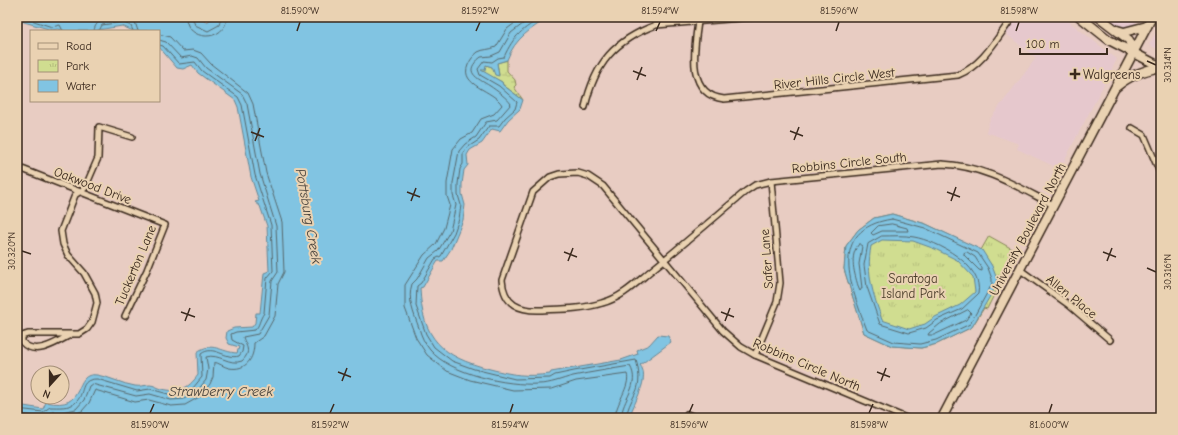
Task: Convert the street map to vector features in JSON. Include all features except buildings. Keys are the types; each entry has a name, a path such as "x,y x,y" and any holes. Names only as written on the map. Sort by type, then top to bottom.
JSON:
{"main road":[{"path":"1080,17 1109,40 1161,67"},
{"path":"1099,17 1129,40 1133,52"},
{"name":"University Boulevard North","path":"942,418 1152,17"},
{"path":"1117,30 1124,32 1147,26"},
{"path":"1113,90 1127,78 1140,71 1161,67"}],"street":[{"path":"585,107 592,83 608,56 617,45 643,30 656,25 754,17"},
{"name":"River Hills Circle West","path":"698,22 694,54 698,83 707,94 724,99 958,75 966,72 982,59 1013,17"},
{"path":"70,335 47,347 32,348 25,346 22,342 22,336 28,334 79,334 87,329 92,322 97,302 90,282 68,255 63,244 61,231 64,218 74,195 85,188 98,158 99,127 132,137"},
{"path":"1132,128 1144,135 1161,175"},
{"name":"Robbins Circle South","path":"507,298 517,307 532,310 578,308 603,303 624,292 665,260 746,191 755,185 771,181 942,164 957,165 991,174 1053,205"},
{"name":"Oakwood Drive","path":"17,167 162,223"},
{"name":"Robbins Circle North","path":"507,298 504,293 502,280 531,196 539,185 550,177 567,172 578,172 588,176 603,186 723,331 741,347 756,355 906,418"},
{"name":"Safer Lane","path":"756,355 779,294 780,283 771,181"},
{"name":"Tuckerton Lane","path":"125,316 165,228 165,225 162,223"},
{"name":"Allen Place","path":"1019,269 1069,305 1110,340"},
{"path":"687,414 697,418"}],"shaded area":[{"path":"1018,17 1063,17 1117,59 1060,169 1017,149 1019,144 986,132 990,119 1036,58 1005,33"},
{"path":"1104,17 1139,17 1130,34"},
{"path":"1161,23 1161,51 1149,45"}],"green space":[{"path":"507,60 507,71 515,80 516,85 514,87 523,100 503,85 502,82 480,71 486,65 492,67 499,75 497,63"},
{"name":"Saratoga Island Park","path":"892,214 926,224 981,250 989,236 1016,251 987,309 984,308 972,327 937,344 921,348 892,346 864,333 844,269 846,246 858,230 874,218"}],"water":[{"path":"17,17 198,17 207,22 214,17 549,17 530,30 519,40 510,52 507,60 497,63 499,76 495,75 492,67 486,65 485,70 481,70 502,82 503,85 523,100 520,109 508,120 500,131 492,129 482,143 470,150 467,155 468,165 464,170 462,184 462,194 465,205 463,220 451,249 443,261 438,261 423,287 420,288 422,306 430,333 447,352 473,364 520,375 550,374 551,372 621,360 638,354 637,350 649,345 658,335 668,336 671,342 640,365 643,370 642,384 629,418 17,418 17,405 43,409 45,405 70,405 70,400 74,397 84,379 89,375 102,376 135,386 152,385 168,390 178,390 187,387 198,375 197,352 207,347 212,347 237,353 239,347 229,344 226,338 227,331 234,328 252,327 255,323 256,313 260,313 264,273 269,271 267,226 260,206 255,202 259,201 251,177 238,107 235,100 198,73 192,65 183,69 177,68 160,48 160,30 131,30 122,26 98,30 52,30 17,20"},
{"path":"892,214 926,224 982,250 992,266 997,279 996,286 972,327 937,344 921,348 892,346 864,333 844,269 846,246 858,230 874,218","holes":["882,240 913,241 935,249 957,260 973,277 975,292 960,305 935,317 925,324 909,329 882,320 871,284 869,266 871,246"]}],"place":[{"name":"Walgreens","path":"1075,74"}],"water label":[{"name":"Pottsburg Creek","path":"309,216"},
{"name":"Strawberry Creek","path":"221,391"}]}
